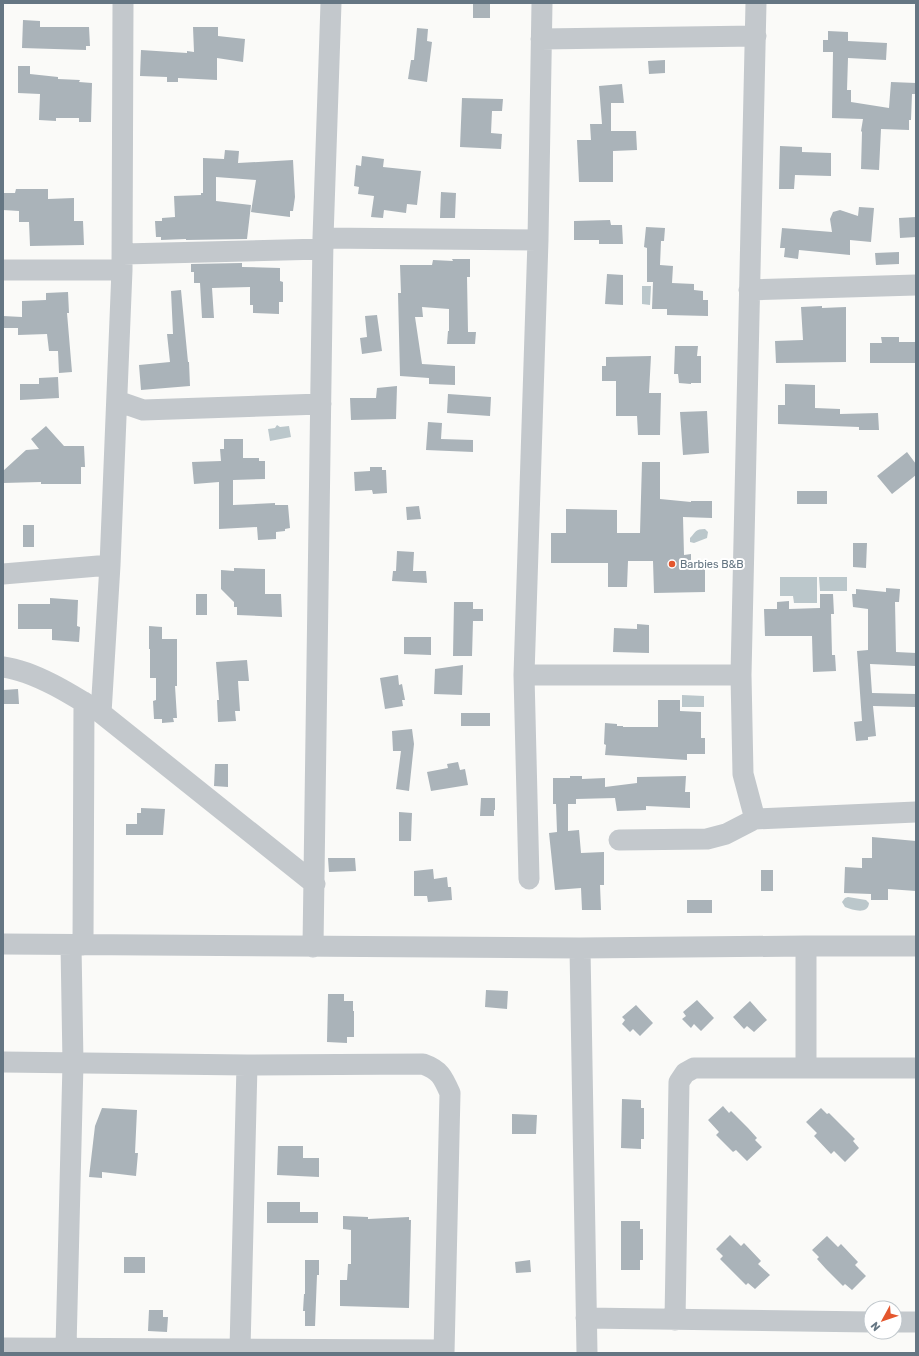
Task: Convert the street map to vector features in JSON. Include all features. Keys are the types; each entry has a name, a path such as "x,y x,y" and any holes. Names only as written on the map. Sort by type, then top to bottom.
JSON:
{"street":[{"path":"66,1348 77,945 92,707 110,565 116,429 123,262 123,3"},
{"path":"313,947 323,244 331,3"},
{"path":"529,879 524,675 538,240 542,3"},
{"path":"755,819 743,774 741,675 756,3"},
{"path":"542,39 756,36"},
{"path":"3,270 123,262 323,244 538,240"},
{"path":"749,290 916,285"},
{"path":"117,401 143,410 321,404"},
{"path":"116,429 143,410"},
{"path":"3,574 110,565"},
{"path":"3,667 16,668 30,674 92,707 315,884"},
{"path":"524,675 741,675"},
{"path":"619,840 707,839 726,834 755,819 916,812"},
{"path":"3,944 580,948 916,946"},
{"path":"806,946 806,1068"},
{"path":"580,948 587,1353"},
{"path":"3,1062 247,1065 423,1064 433,1067 440,1073 446,1082 450,1093 444,1351 3,1348"},
{"path":"240,1349 247,1065"},
{"path":"675,1320 679,1082 681,1077 689,1070 694,1068 916,1068"},
{"path":"586,1318 863,1322"},
{"path":"903,1322 916,1322"}],"shaded area":[{"path":"642,286 651,286 650,305 642,304"},
{"path":"277,425 280,427 289,426 291,437 270,441 268,429 275,428"},
{"path":"705,529 708,532 707,538 694,543 690,542 690,538 696,531"},
{"path":"780,577 817,577 817,603 794,603 793,596 780,596"},
{"path":"819,577 847,577 847,591 820,591"},
{"path":"682,695 704,696 704,707 682,707"},
{"path":"848,897 866,900 869,903 868,907 860,911 845,907 842,902"}],"building":[{"path":"473,3 490,3 490,18 473,18"},
{"path":"23,20 40,21 40,27 89,27 90,46 86,46 86,50 22,48"},
{"path":"193,27 218,27 218,36 245,39 243,62 217,58 217,80 178,78 178,82 167,82 167,77 140,76 141,50 187,53 187,51 194,52"},
{"path":"417,28 428,29 427,41 432,42 427,82 408,79 411,60 414,60"},
{"path":"828,31 848,32 848,41 887,43 886,60 848,58 847,90 851,90 851,102 889,108 891,82 916,83 916,94 912,94 909,130 881,129 879,170 861,169 861,131 863,119 832,118 833,52 823,52 823,40 828,40"},
{"path":"665,60 665,73 649,74 648,61"},
{"path":"18,66 30,66 30,74 58,77 58,79 80,80 79,82 92,83 91,122 79,122 79,118 56,118 56,121 39,120 40,94 18,93"},
{"path":"622,84 624,103 611,103 611,131 636,131 637,150 613,151 613,182 579,182 577,140 591,140 590,124 602,124 599,86"},
{"path":"462,98 503,99 502,111 492,111 491,133 502,134 501,149 460,147"},
{"path":"780,146 802,147 802,152 831,153 831,176 795,175 794,189 779,189"},
{"path":"225,150 239,151 238,163 293,160 295,197 293,211 290,211 290,217 251,212 256,180 216,177 216,201 251,205 247,239 161,240 161,237 156,237 155,221 162,221 162,218 175,217 174,196 201,195 201,193 203,193 203,158 224,159"},
{"path":"362,156 384,159 383,167 421,171 417,205 407,204 406,213 384,210 383,218 371,217 374,196 358,194 359,187 354,186 356,165 361,166"},
{"path":"16,189 48,189 48,199 74,198 74,221 83,221 84,245 30,246 29,222 19,222 19,211 3,210 3,193 15,193"},
{"path":"441,192 456,193 455,218 440,218"},
{"path":"859,207 874,208 871,242 850,240 850,255 799,250 798,259 784,257 785,248 780,248 782,228 832,232 830,219 833,212 840,210 858,216"},
{"path":"916,217 916,237 900,238 899,218"},
{"path":"610,220 611,225 622,225 623,244 599,244 599,240 574,240 574,221"},
{"path":"646,227 665,228 664,241 661,241 660,265 673,266 672,283 694,284 694,290 703,291 703,300 708,300 708,316 667,315 667,309 652,309 653,282 647,282 647,248 644,247"},
{"path":"899,252 899,264 876,265 875,253"},
{"path":"452,259 470,259 470,277 467,277 468,332 476,332 475,344 447,344 449,331 449,309 422,307 423,317 415,317 422,364 455,366 455,385 429,384 429,378 400,376 398,293 401,293 400,265 432,265 433,260 453,261"},
{"path":"242,263 242,267 280,268 280,281 283,282 283,302 279,302 279,314 253,313 253,305 250,305 250,287 212,288 214,318 202,318 200,283 194,283 194,272 191,272 191,264"},
{"path":"607,274 623,275 623,305 605,304"},
{"path":"181,290 189,362 190,386 141,390 139,365 170,362 167,334 173,334 171,291"},
{"path":"68,292 69,313 67,313 72,372 59,373 58,351 49,351 47,334 18,335 18,328 3,328 3,316 22,317 22,301 46,300 46,293"},
{"path":"822,306 822,308 846,307 846,362 776,363 775,341 803,340 801,307"},
{"path":"377,315 382,351 362,354 360,338 367,337 365,316"},
{"path":"881,337 899,337 899,342 916,342 916,363 870,363 870,343 882,343"},
{"path":"675,346 698,346 697,356 701,356 701,383 679,383 678,374 674,374"},
{"path":"651,356 649,393 661,393 660,435 638,435 637,416 616,416 616,381 602,381 602,366 606,366 606,357"},
{"path":"58,377 59,398 20,400 20,384 39,384 39,378"},
{"path":"785,384 815,385 815,408 840,409 840,414 878,413 879,430 859,430 859,427 778,424 778,405 785,405"},
{"path":"397,386 396,419 351,420 350,398 376,398 377,388"},
{"path":"448,394 491,397 490,416 447,413"},
{"path":"707,411 709,453 683,455 680,412"},
{"path":"428,422 442,423 441,439 473,440 473,452 426,450"},
{"path":"46,426 64,446 84,446 85,467 81,467 81,484 41,484 41,482 3,483 3,471 26,450 39,449 31,439"},
{"path":"224,439 243,439 243,458 259,458 259,461 265,461 265,479 233,480 233,505 275,503 275,505 288,505 290,528 285,529 285,531 276,532 276,539 258,540 257,527 219,529 219,482 194,484 192,462 221,461 220,449 224,449"},
{"path":"907,452 916,464 916,475 892,494 877,476"},
{"path":"642,462 660,462 660,499 691,502 712,501 712,518 683,517 684,555 691,554 691,568 705,568 705,592 654,593 653,561 628,561 627,587 608,587 608,563 551,563 551,533 566,533 566,509 617,510 617,533 640,533"},
{"path":"370,467 382,467 382,470 386,470 387,493 373,494 372,490 355,491 354,472 370,471"},
{"path":"797,491 827,491 827,504 797,504"},
{"path":"419,506 421,519 407,520 406,507"},
{"path":"23,525 34,525 34,547 23,547"},
{"path":"853,543 867,543 866,568 853,567"},
{"path":"397,551 414,552 413,571 426,571 427,583 392,581 393,571 396,571"},
{"path":"234,568 265,569 265,594 281,594 282,617 237,615 237,607 234,607 234,602 221,589 221,570 234,571"},
{"path":"886,588 900,589 899,602 895,602 896,652 916,653 916,666 870,664 872,693 916,694 916,707 873,706 876,736 868,737 868,740 856,741 854,722 862,721 857,651 868,650 868,609 853,607 852,594 856,594 856,589 886,592"},
{"path":"196,594 207,594 207,615 196,615"},
{"path":"820,594 833,594 834,614 831,614 832,655 835,655 836,671 813,672 812,636 765,636 764,609 777,609 777,602 789,601 789,609 820,608"},
{"path":"50,598 78,600 77,626 80,627 79,642 52,640 52,629 18,629 18,604 50,604"},
{"path":"454,602 473,602 473,609 483,609 483,621 473,621 472,656 453,656"},
{"path":"637,624 649,625 649,653 613,652 614,628 637,629"},
{"path":"149,626 162,627 162,639 177,639 177,686 175,686 177,718 173,718 174,722 162,723 162,719 154,719 153,701 156,700 156,678 150,678"},
{"path":"404,637 431,637 431,655 404,654"},
{"path":"247,660 249,681 238,681 240,711 235,711 236,721 218,722 217,700 219,700 216,662"},
{"path":"463,665 462,695 434,694 435,669"},
{"path":"398,675 399,685 402,684 405,700 402,700 403,706 385,709 380,678"},
{"path":"18,689 19,704 3,704 3,690"},
{"path":"658,700 680,700 680,711 701,712 701,738 705,738 705,754 687,754 687,760 605,755 605,723 617,724 617,726 623,727 658,727"},
{"path":"461,713 490,713 490,726 461,726"},
{"path":"412,729 414,744 409,791 396,789 401,751 393,751 392,731"},
{"path":"458,762 460,770 465,769 468,785 431,791 427,772 448,768 447,764"},
{"path":"215,764 228,764 228,787 214,786"},
{"path":"570,776 582,776 582,779 605,778 605,787 637,783 637,777 686,776 685,792 690,792 690,808 646,806 646,810 617,811 615,798 576,799 576,804 568,804 568,831 579,830 581,853 604,852 604,885 600,885 601,910 582,910 581,888 555,890 549,833 557,832 556,804 553,804 553,778 570,778"},
{"path":"481,798 495,798 494,816 480,816"},
{"path":"141,808 165,809 163,835 126,835 126,824 137,824 137,813 141,813"},
{"path":"399,812 412,813 411,841 399,841"},
{"path":"872,837 916,841 916,891 888,889 888,900 871,900 871,894 844,893 845,867 862,868 862,858 872,858"},
{"path":"328,858 355,858 356,871 329,872"},
{"path":"433,869 434,879 447,877 448,887 451,887 452,900 428,902 427,896 414,896 414,871"},
{"path":"761,870 773,870 773,891 761,891"},
{"path":"687,900 712,900 712,913 687,913"},
{"path":"486,990 508,991 507,1009 485,1007"},
{"path":"328,994 344,994 344,1001 353,1001 354,1037 347,1037 347,1043 327,1042"},
{"path":"697,1000 714,1018 701,1031 694,1024 691,1028 682,1019 686,1016 683,1012"},
{"path":"750,1001 767,1020 754,1032 747,1026 744,1029 733,1017"},
{"path":"636,1005 653,1023 640,1036 633,1029 630,1032 622,1024 625,1020 622,1017"},
{"path":"622,1099 641,1100 641,1108 644,1108 644,1139 641,1139 641,1149 621,1148"},
{"path":"723,1106 729,1113 731,1111 748,1128 757,1138 755,1140 762,1147 747,1161 736,1150 733,1152 716,1135 719,1132 708,1120"},
{"path":"102,1108 137,1110 135,1153 138,1153 136,1176 102,1172 102,1178 89,1177 95,1126"},
{"path":"821,1108 827,1114 829,1113 855,1139 853,1141 859,1148 845,1162 834,1151 831,1154 814,1136 817,1133 806,1122"},
{"path":"512,1114 537,1115 536,1134 512,1134"},
{"path":"278,1146 303,1146 303,1158 319,1158 319,1177 277,1175"},
{"path":"267,1202 300,1202 300,1212 318,1212 318,1223 267,1223"},
{"path":"343,1216 368,1217 368,1219 409,1217 409,1220 411,1220 409,1308 340,1306 340,1280 347,1280 348,1264 351,1264 351,1230 343,1229"},
{"path":"621,1221 640,1221 640,1229 643,1229 643,1260 640,1260 640,1270 621,1270"},
{"path":"730,1235 741,1246 744,1243 761,1261 758,1264 770,1275 755,1289 748,1283 746,1285 720,1259 723,1256 716,1249"},
{"path":"827,1236 838,1247 841,1244 858,1262 855,1265 866,1276 852,1290 845,1284 843,1286 826,1269 817,1259 819,1257 812,1250"},
{"path":"124,1257 145,1257 145,1273 124,1273"},
{"path":"305,1260 319,1260 315,1326 305,1326 305,1311 303,1311 305,1294"},
{"path":"530,1260 531,1272 516,1273 515,1262"},
{"path":"149,1310 163,1310 163,1317 168,1317 167,1332 148,1331"}],"place":[{"name":"Barbies B&B","path":"672,564"}]}
